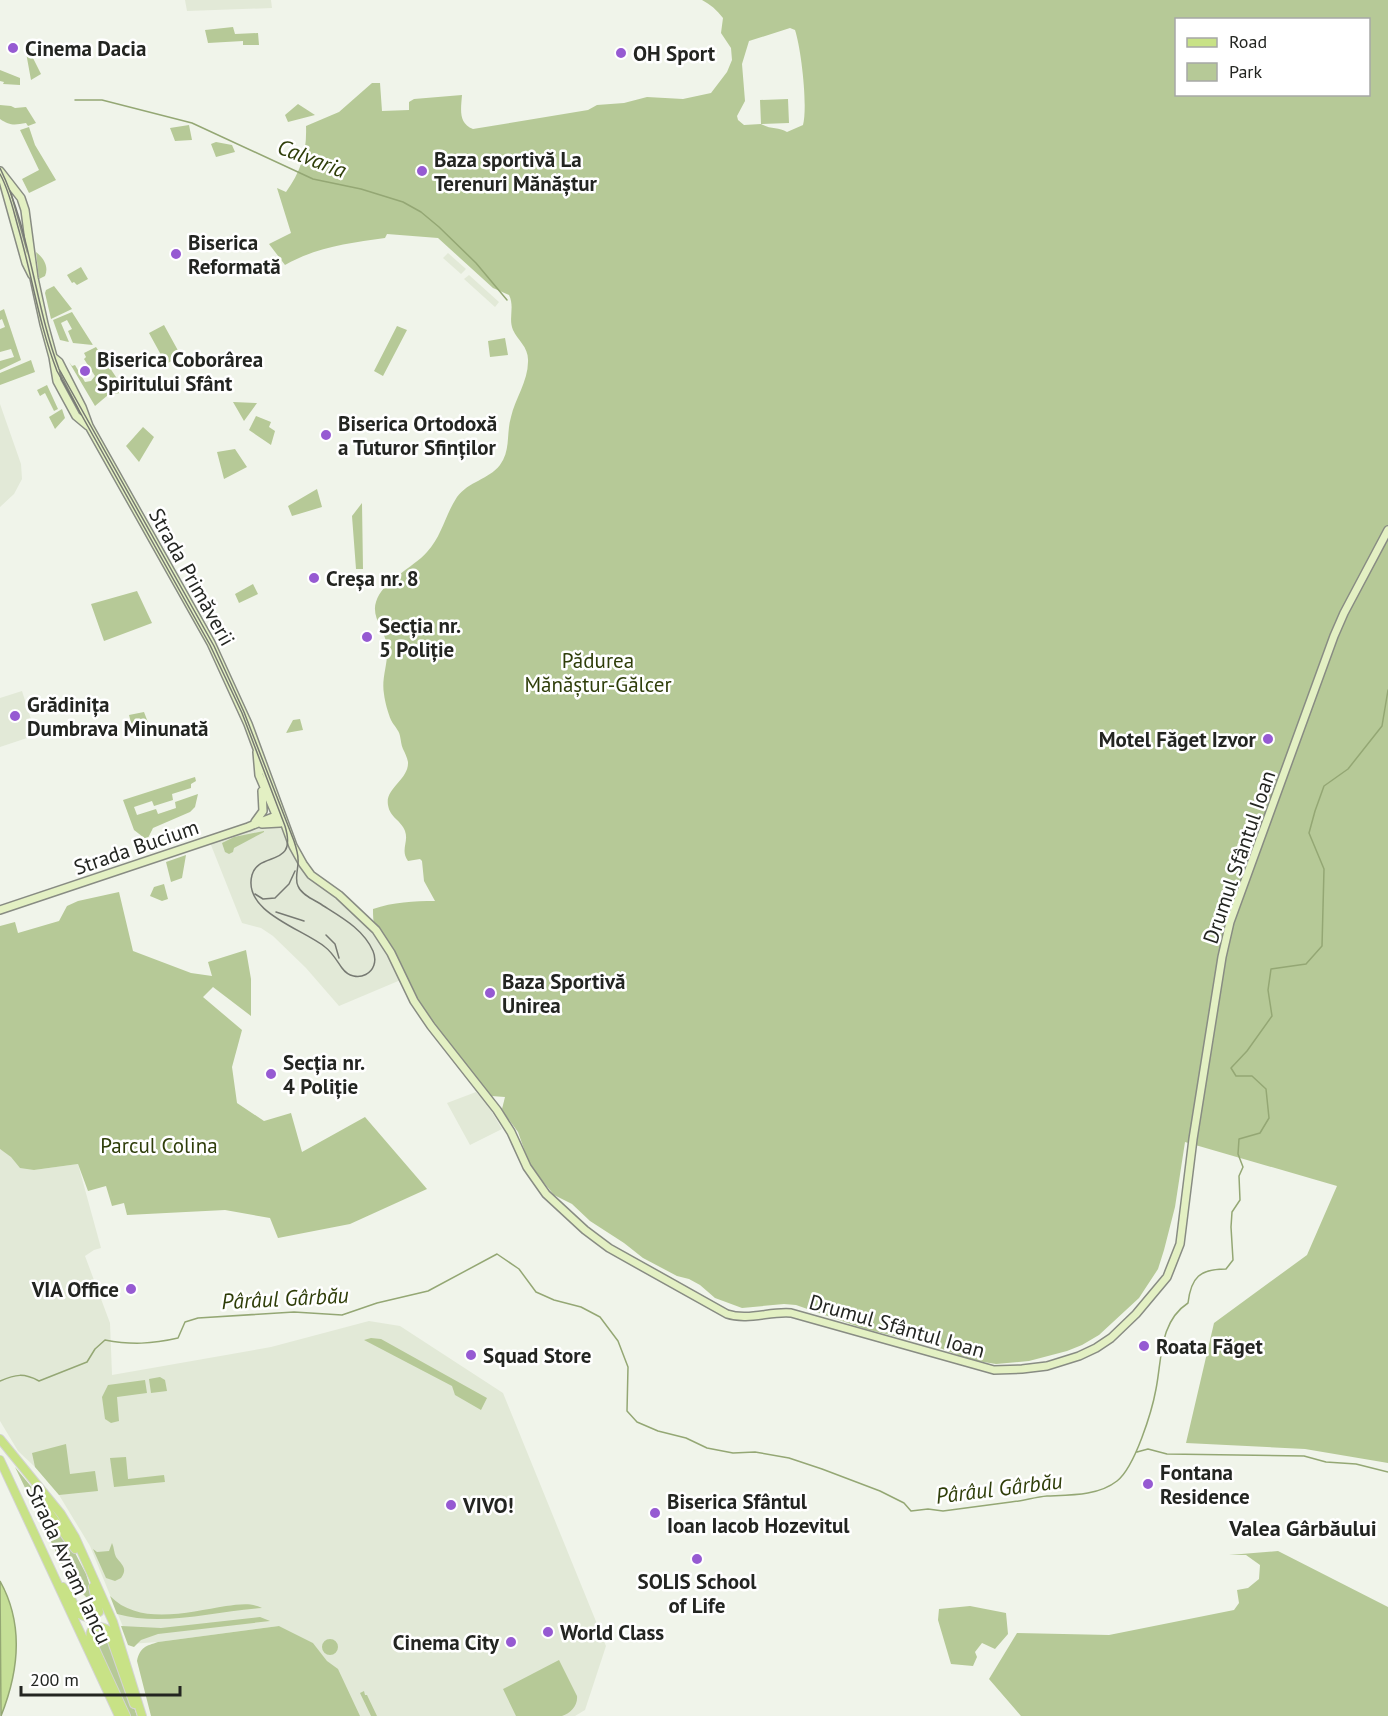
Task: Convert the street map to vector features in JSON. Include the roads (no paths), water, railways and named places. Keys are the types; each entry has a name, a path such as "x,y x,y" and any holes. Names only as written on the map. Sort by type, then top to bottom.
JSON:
{"main road":[{"name":"Strada Primăverii","path":"1,173 26,263 33,278"},
{"name":"Strada Primăverii","path":"1,173 23,204 33,278 58,383 76,416 89,426 211,643 233,688 279,815"},
{"name":"Drumul Sfântul Ioan","path":"279,815 300,860 311,875 339,895 376,930 391,953 414,1001 497,1110 538,1184 571,1218 609,1248 731,1316 791,1313 994,1370 1055,1364 1087,1352 1111,1338 1149,1302 1174,1263 1180,1244 1193,1139 1222,957 1230,922 1336,630 1388,530"},
{"name":"Strada Primăverii","path":"257,749 257,764 261,782 279,815"},
{"path":"248,827 263,811 261,782"},
{"name":"Strada Bucium","path":"0,910 279,815"},
{"path":"248,827 283,825"},
{"name":"Strada Avram Iancu","path":"0,1439 61,1514 86,1559 113,1622 141,1716"},
{"name":"Strada Avram Iancu","path":"0,1460 119,1716"},
{"path":"38,1485 49,1512 70,1539 81,1558 95,1592 99,1612 89,1618 79,1614 70,1597 56,1579"},
{"path":"126,1716 91,1640 92,1629 97,1626 103,1626 108,1630 141,1716"}],"waterway":[{"name":"Calvaria","path":"75,100 102,100 192,123 313,179 361,189 403,202 421,212 439,227 476,263 507,300"},
{"name":"Pârâul Gârbău","path":"0,1381 20,1375 39,1381 87,1362 95,1349 105,1340 142,1343 178,1338 185,1322 198,1318 294,1312 342,1315 377,1303 428,1291 497,1254 519,1269 536,1292 554,1300 581,1307 600,1317 618,1341 628,1367 627,1411 637,1422 658,1431 686,1438 707,1448 733,1453 755,1452 789,1458 880,1491 904,1503 911,1511 928,1509 943,1511 1101,1490 1124,1474 1136,1452 1154,1399 1163,1342 1172,1320 1188,1303 1194,1281 1203,1273 1226,1269 1233,1260 1232,1212 1240,1200 1239,1176 1243,1167 1238,1154 1239,1139 1260,1133 1269,1118 1266,1089 1252,1076 1236,1076 1231,1068 1247,1051 1272,1016 1268,990 1271,969 1306,964 1322,946 1324,869 1309,833 1324,786 1348,769 1382,726 1388,690"},
{"name":"Pârâul Gârbău","path":"1137,1452 1148,1449 1167,1454 1304,1456 1326,1462 1356,1464 1388,1472"}],"tram line":[{"path":"0,168 26,242 44,320 59,369 214,646 244,712 294,841 298,857 296,880 299,889 357,929 369,943 375,959 371,971 366,974 354,976 347,973 328,949 276,918 256,899 251,888 252,875 256,867 282,854 288,839 285,826 242,713 210,645 57,371 45,336 6,186 0,174"},
{"path":"255,894 263,899 275,898 289,884 295,871"},
{"path":"276,912 304,921"},
{"path":"326,935 335,944 339,958"}],"place":[{"name":"Cinema Dacia","path":"13,48"},
{"name":"OH Sport","path":"621,53"},
{"name":"Baza sportivă La Terenuri Mănăștur","path":"422,171"},
{"name":"Biserica Reformată","path":"176,254"},
{"name":"Biserica Coborârea Spiritului Sfânt","path":"85,371"},
{"name":"Biserica Ortodoxă a Tuturor Sfinților","path":"326,435"},
{"name":"Creșa nr. 8","path":"314,578"},
{"name":"Secția nr. 5 Poliție","path":"367,637"},
{"name":"Grădinița Dumbrava Minunată","path":"15,716"},
{"name":"Motel Făget Izvor","path":"1268,739"},
{"name":"Baza Sportivă Unirea","path":"490,993"},
{"name":"Secția nr. 4 Poliție","path":"271,1074"},
{"name":"VIA Office","path":"131,1289"},
{"name":"Roata Făget","path":"1144,1346"},
{"name":"Squad Store","path":"471,1355"},
{"name":"Fontana Residence","path":"1148,1484"},
{"name":"VIVO!","path":"451,1505"},
{"name":"Biserica Sfântul Ioan Iacob Hozevitul","path":"655,1513"},
{"name":"SOLIS School of Life","path":"697,1559"},
{"name":"World Class","path":"548,1632"},
{"name":"Cinema City","path":"511,1642"}],"district":[{"name":"Valea Gârbăului","path":"1303,1528"}],"park label":[{"name":"Pădurea Mănăștur-Gălcer","path":"598,672"},
{"name":"Parcul Colina","path":"159,1145"}]}
